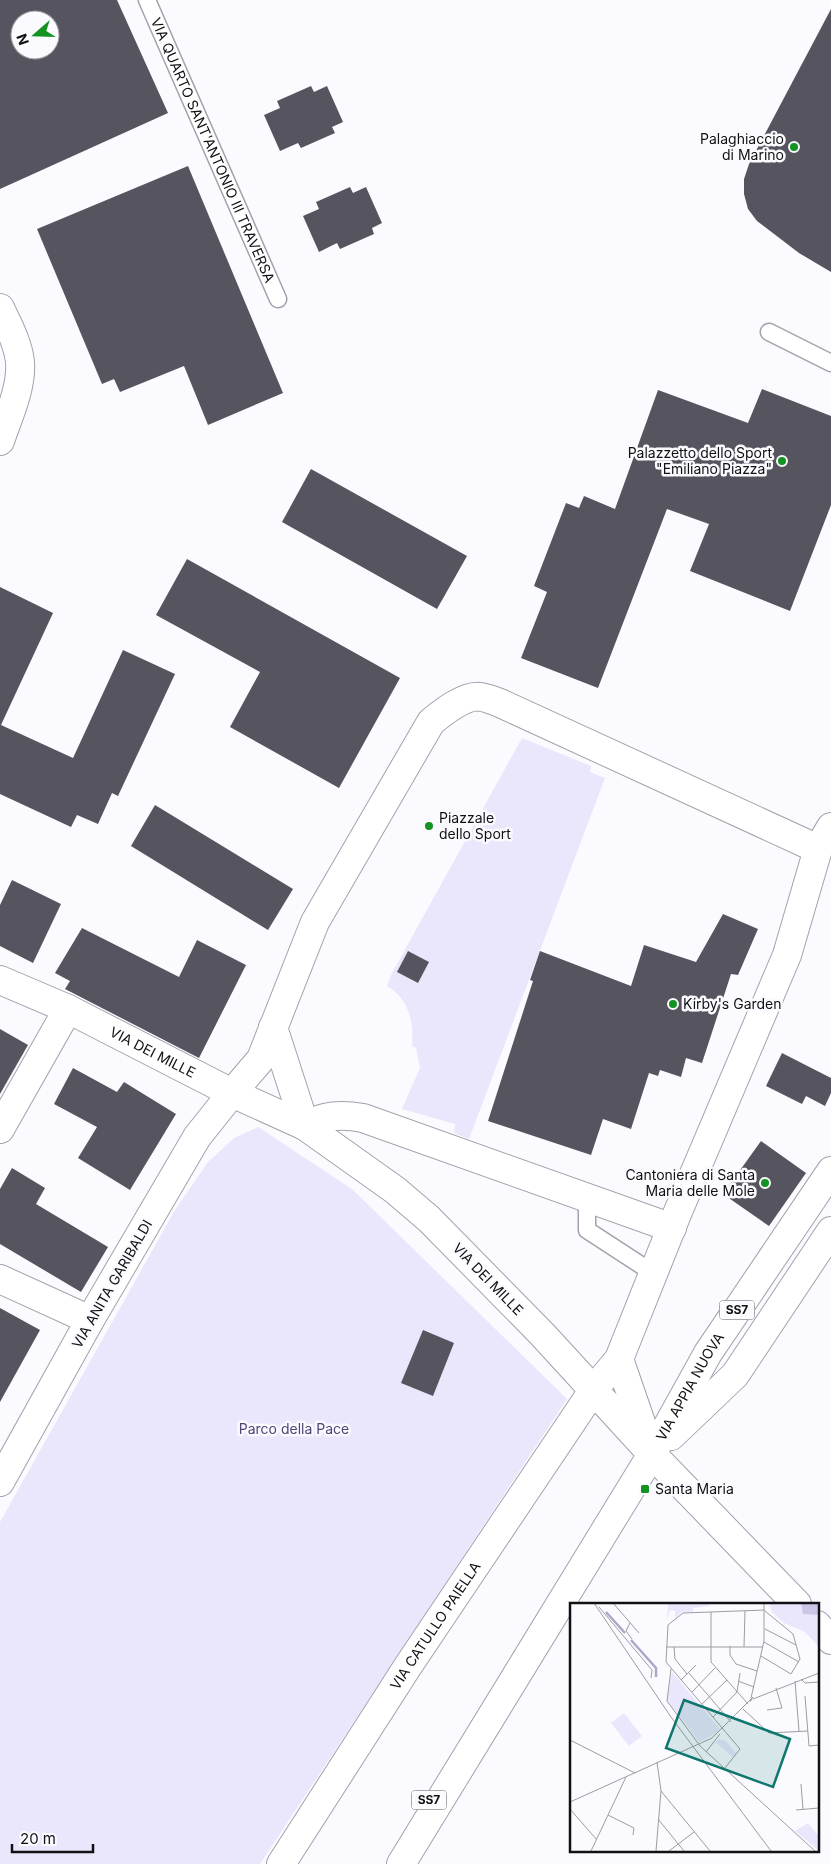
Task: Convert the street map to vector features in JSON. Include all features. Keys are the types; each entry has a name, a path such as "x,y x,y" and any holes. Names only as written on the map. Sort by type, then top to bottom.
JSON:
{"street":[{"path":"0,308 16,345 20,363 17,387 0,441"},
{"path":"232,1092 261,1059 315,922 431,722 445,710 465,700 479,696 500,703 824,838"},
{"name":"VIA CATULLO PAIELLA","path":"281,1864 408,1666 594,1389 619,1359 786,955 824,838"},
{"name":"VIA DEI MILLE","path":"0,980 68,1009 232,1092 305,1126 395,1190 428,1219 543,1335 652,1454 796,1603"},
{"path":"0,1129 68,1009"},
{"path":"273,1027 305,1126 325,1117 335,1115 363,1118 672,1228"},
{"name":"VIA ANITA GARIBALDI","path":"0,1482 90,1320 197,1137 232,1092"},
{"name":"VIA APPIA NUOVA","path":"401,1864 652,1454 708,1353 831,1171"},
{"name":"VIA APPIA NUOVA","path":"652,1454 735,1375 831,1231"},
{"path":"0,1279 90,1320"},
{"path":"619,1359 652,1454"},
{"path":"818,1626 831,1640"},
{"name":"VIA APPIA NUOVA","path":"381,1864 478,1736"}],"lane":[{"name":"VIA QUARTO SANT'ANTONIO III TRAVERSA","path":"147,0 278,299"},
{"path":"769,332 831,363"},
{"path":"587,1198 587,1230 653,1273"}],"green space":[{"path":"522,738 591,766 590,772 605,778 469,1139 454,1133 455,1124 402,1109 420,1068 416,1048 412,1046 411,1020 405,1004 387,986 392,973"},
{"name":"Parco della Pace","path":"258,1127 352,1189 567,1399 260,1864 0,1864 0,1522 175,1210 208,1162 234,1138"}],"building":[{"path":"0,0 117,0 168,113 0,189"},
{"name":"Palaghiaccio di Marino","path":"831,9 831,272 799,253 757,221 748,209 744,194 744,179 749,164"},
{"path":"311,86 314,92 327,86 343,122 332,127 335,133 301,148 298,143 280,151 264,115 280,108 277,101"},
{"path":"188,166 283,393 208,425 184,366 120,392 114,379 102,384 37,229"},
{"path":"350,187 353,193 366,187 382,223 372,228 374,234 340,249 337,243 319,252 303,216 319,209 316,202"},
{"path":"762,389 831,416 831,505 790,611 690,571 709,524 667,509 598,688 521,658 547,592 534,586 566,503 579,508 584,496 615,509 658,390 748,423"},
{"path":"311,469 467,556 437,609 282,522"},
{"path":"187,559 400,678 339,788 230,727 260,672 156,615"},
{"path":"0,587 53,613 1,725 73,758 123,650 175,674 118,796 112,793 98,824 77,815 71,827 0,794"},
{"path":"155,805 293,889 268,930 131,846"},
{"path":"12,880 61,904 33,963 0,946 0,905"},
{"path":"723,914 758,929 738,975 731,974 702,1063 686,1058 681,1077 660,1070 658,1076 649,1073 631,1129 603,1119 591,1155 488,1121 533,981 530,980 540,951 631,986 644,945 696,962"},
{"path":"82,928 179,977 197,940 246,965 199,1058 65,989 70,981 55,973"},
{"path":"408,951 429,962 418,983 397,972"},
{"path":"0,1029 28,1045 0,1094"},
{"path":"782,1053 831,1078 831,1093 825,1106 806,1096 802,1104 766,1086"},
{"path":"73,1068 117,1092 124,1082 176,1114 130,1190 78,1158 97,1127 54,1104"},
{"name":"Cantoniera di Santa Maria delle Mole","path":"761,1141 806,1173 769,1226 723,1194"},
{"path":"12,1168 45,1188 36,1204 108,1247 81,1292 0,1244 0,1189"},
{"path":"0,1308 40,1330 0,1402"},
{"path":"423,1330 454,1343 433,1396 401,1383"}],"place":[{"name":"Palaghiaccio di Marino","path":"794,147"},
{"name":"Palazzetto dello Sport \"Emiliano Piazza\"","path":"782,461"},
{"name":"Piazzale dello Sport","path":"429,826"},
{"name":"Kirby's Garden","path":"673,1004"},
{"name":"Cantoniera di Santa Maria delle Mole","path":"765,1183"},
{"name":"Santa Maria","path":"645,1489"}]}
